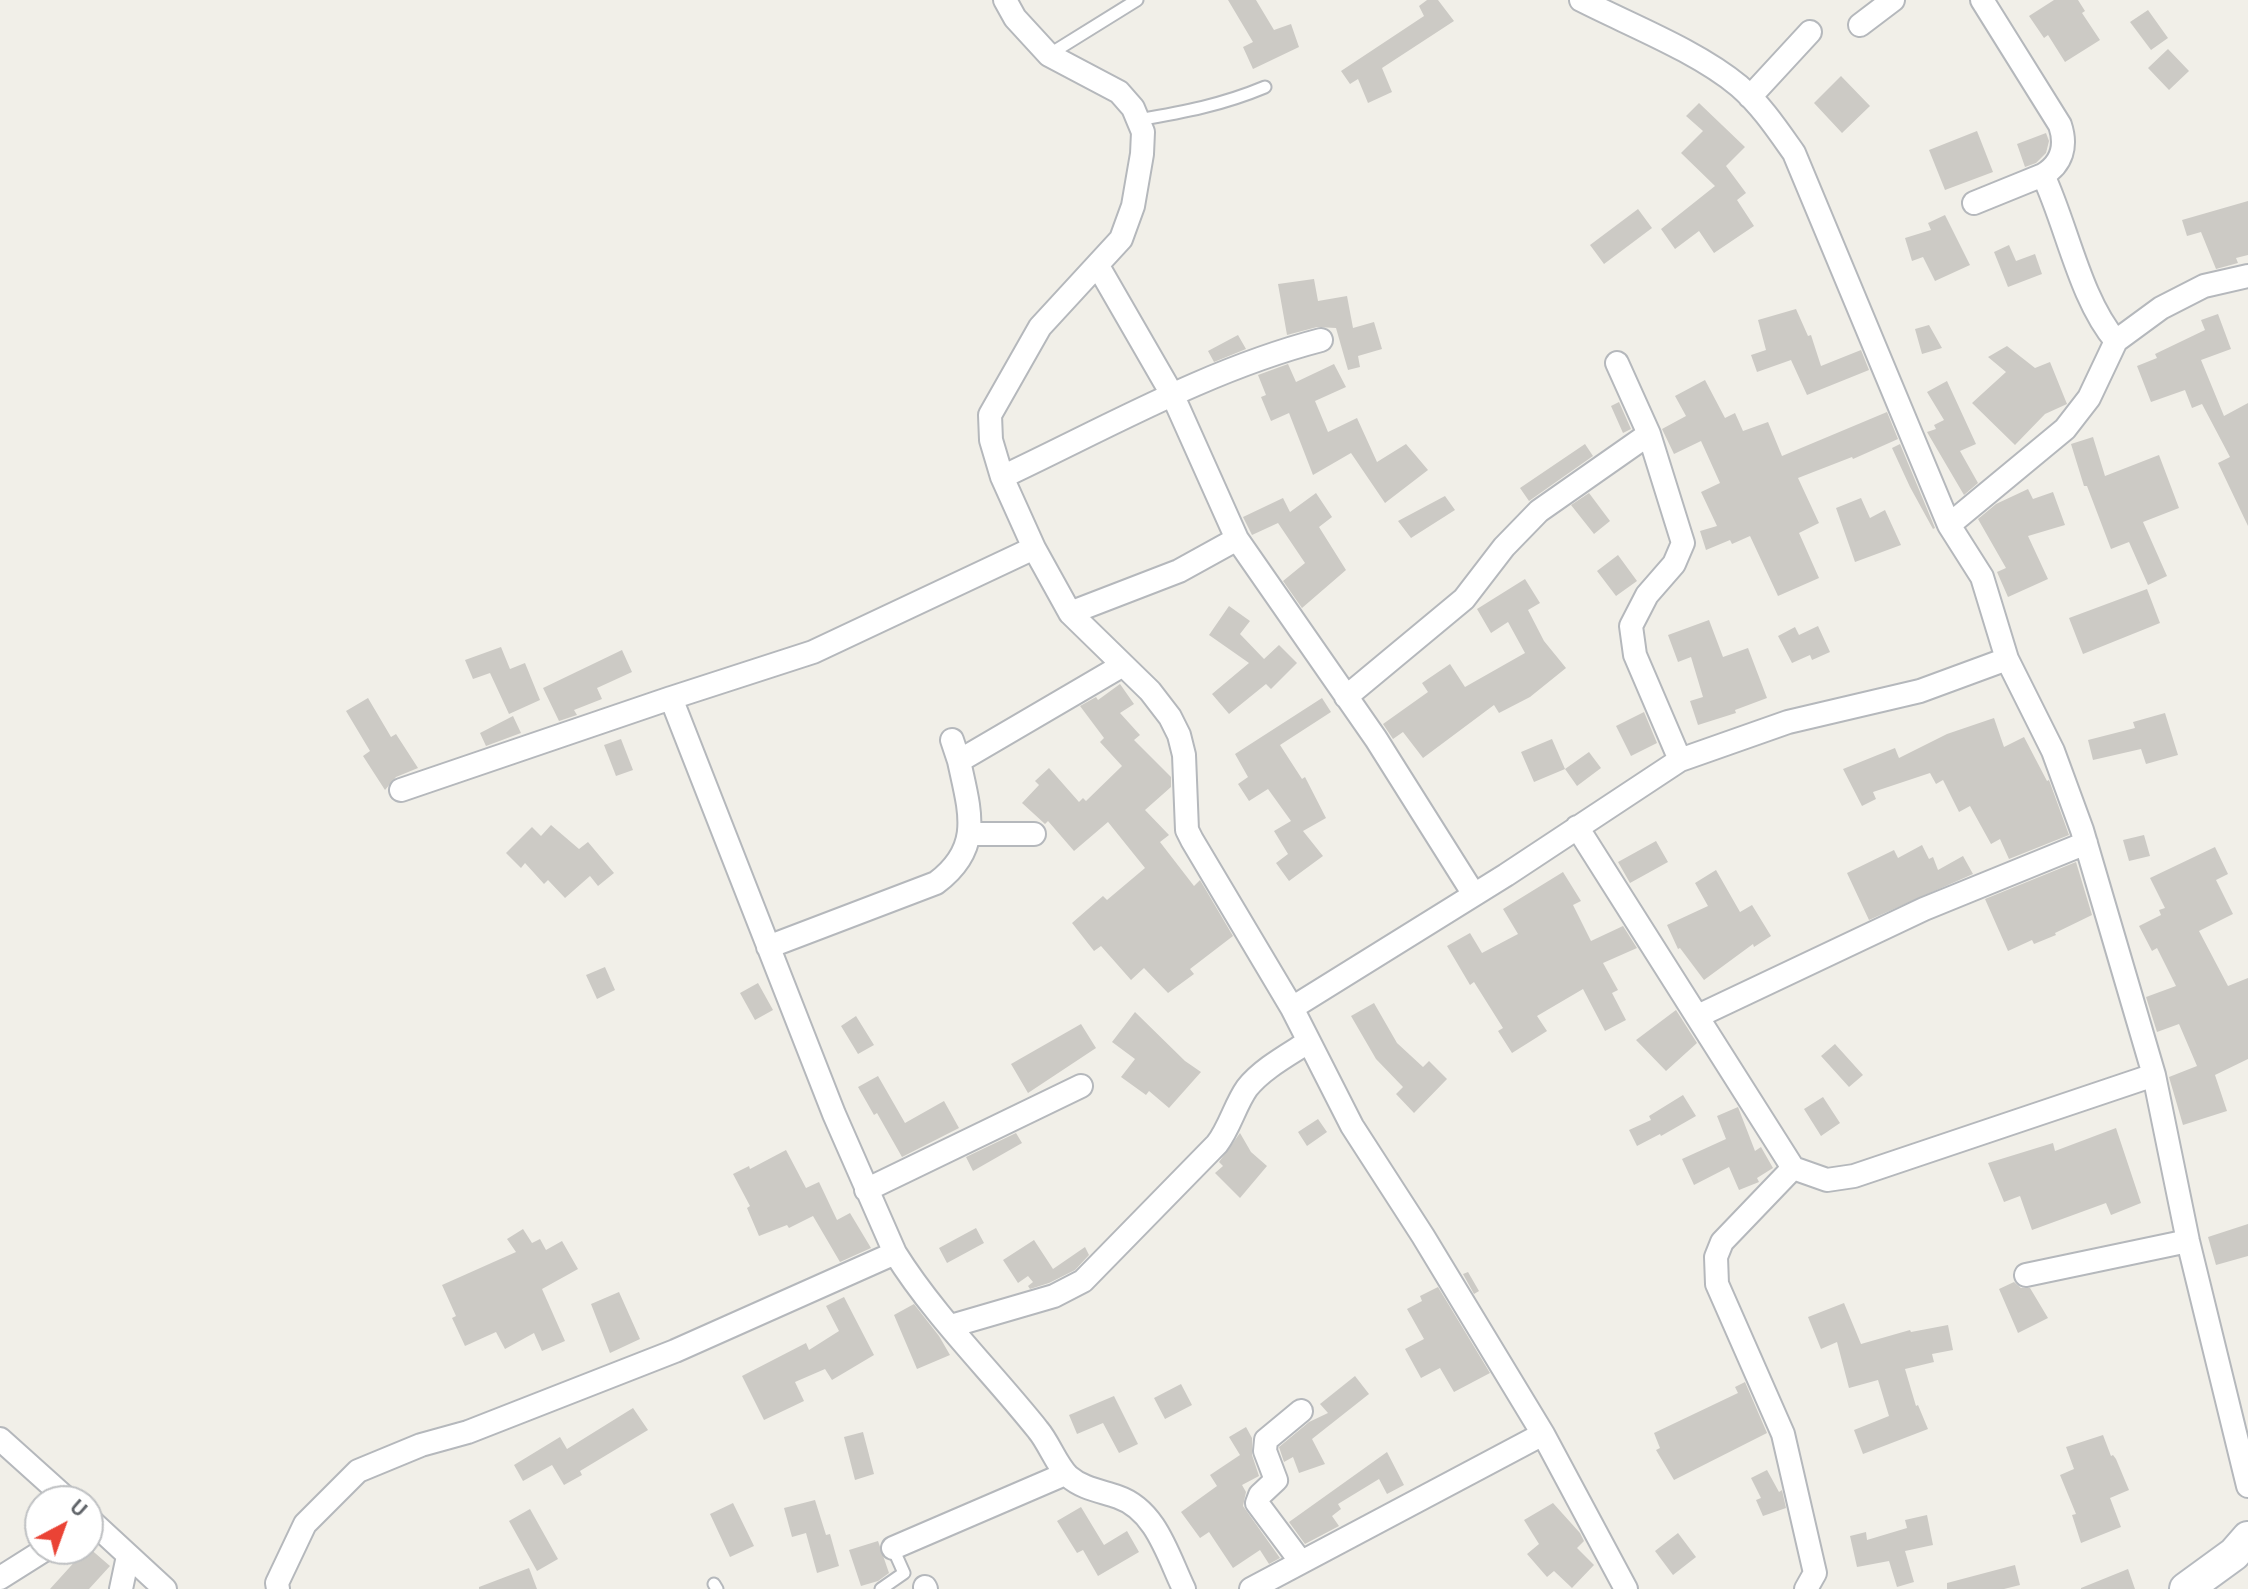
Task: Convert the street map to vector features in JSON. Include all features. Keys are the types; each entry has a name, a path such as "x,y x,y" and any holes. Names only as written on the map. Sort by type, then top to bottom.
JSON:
{"main road":[{"path":"2195,1583 2234,1554 2248,1538"},
{"path":"2195,1583 2248,1558"}],"street":[{"path":"1005,0 1015,18 1049,55 1119,92 1133,108 1143,132 1133,206 1121,239 1040,327 990,415 991,440 1002,477 1034,548 1070,613 1150,691 1170,717 1184,755 1187,830 1292,1008 1352,1126 1543,1434 1626,1589"},
{"path":"1581,0 1698,59 1738,85 1767,114 1794,153 1949,525 1982,577 2007,659 2053,751 2086,843 2154,1075 2188,1241 2248,1486"},
{"path":"1860,25 1893,0"},
{"path":"1974,203 2053,169 2059,161 2063,134 1982,0"},
{"path":"1750,97 1810,32"},
{"path":"2043,175 2058,208 2078,268 2116,341"},
{"path":"1098,266 1173,396 1237,539 1376,739 1473,893"},
{"path":"1949,525 2065,429 2089,398 2116,341 2161,308 2204,286 2248,276"},
{"path":"1002,477 1221,373 1285,349 1321,340"},
{"path":"1617,363 1649,434 1683,543 1674,564 1647,595 1631,626 1635,655 1680,760"},
{"path":"1346,697 1464,599 1504,547 1539,511 1649,434"},
{"path":"1070,613 1179,571 1237,539"},
{"path":"401,790 813,652 1034,548"},
{"path":"1292,1008 1680,760 1788,722 1920,691 2007,659"},
{"path":"768,947 936,883 951,872 963,858 971,834 956,751 1123,665"},
{"path":"671,698 866,1190 895,1253 915,1285 1040,1432 1065,1474 1092,1490 1119,1497 1143,1511 1151,1521 1184,1589"},
{"path":"1577,827 1793,1168 1827,1180 1854,1176 2154,1075"},
{"path":"971,834 1034,834"},
{"path":"1698,1016 1924,909 2086,843"},
{"path":"951,1326 1054,1296 1083,1281 1217,1144 1229,1127 1246,1089 1308,1042"},
{"path":"866,1190 1081,1086"},
{"path":"1793,1168 1722,1242 1716,1257 1717,1284 1783,1434 1815,1573 1806,1589"},
{"path":"2026,1275 2188,1241"},
{"path":"278,1589 277,1583 305,1524 358,1471 421,1445 468,1432 675,1351 895,1253"},
{"path":"1301,1411 1266,1440 1265,1451 1276,1480 1260,1495 1257,1503 1301,1562"},
{"path":"1251,1589 1543,1434"},
{"path":"0,1439 51,1485"},
{"path":"891,1544 1065,1474"},
{"path":"104,1534 165,1589"},
{"path":"121,1589 128,1556"},
{"path":"0,1578 24,1563"}],"lane":[{"path":"1049,55 1137,0"},
{"path":"1138,120 1217,105 1265,87"},
{"path":"881,1589 904,1573 891,1544"}],"building":[{"path":"1228,0 1256,0 1274,30 1291,24 1299,47 1253,69 1243,47 1253,42"},
{"path":"1427,0 1438,0 1454,21 1382,68 1392,92 1368,103 1358,79 1350,84 1341,71 1424,16 1419,6"},
{"path":"2054,0 2078,0 2085,11 2082,13 2100,40 2065,62 2048,35 2044,38 2029,16"},
{"path":"2148,10 2168,38 2151,50 2130,22"},
{"path":"2168,49 2189,71 2169,90 2148,68"},
{"path":"1841,76 1870,106 1842,133 1814,103"},
{"path":"1699,103 1745,147 1726,166 1746,193 1737,200 1754,226 1714,253 1699,231 1675,249 1661,229 1715,186 1681,153 1703,131 1686,116"},
{"path":"1977,131 1993,172 1945,190 1929,150"},
{"path":"2046,133 2049,141 2046,153 2036,163 2025,167 2017,144"},
{"path":"2248,201 2248,255 2236,258 2238,263 2216,269 2201,232 2187,236 2182,220"},
{"path":"1638,209 1652,228 1604,264 1590,245"},
{"path":"1945,215 1970,265 1935,281 1923,257 1912,261 1905,238 1931,230 1928,223"},
{"path":"2009,245 2016,261 2035,254 2042,274 2008,287 1994,252"},
{"path":"1314,279 1318,301 1347,296 1353,328 1374,322 1382,349 1358,356 1360,367 1348,370 1336,328 1317,327 1287,335 1278,284"},
{"path":"1796,309 1808,336 1811,335 1821,366 1861,350 1869,370 1807,395 1791,360 1757,372 1751,355 1766,350 1758,320"},
{"path":"2218,314 2231,349 2201,360 2224,416 2248,403 2248,526 2218,463 2230,457 2202,404 2192,408 2185,390 2151,402 2137,366 2205,330 2201,320"},
{"path":"1929,325 1942,348 1922,354 1915,329"},
{"path":"1238,335 1246,349 1214,362 1208,351"},
{"path":"2007,346 2035,368 2050,362 2067,404 2045,414 2015,445 1972,403 2006,372 1988,357"},
{"path":"1288,364 1296,382 1334,364 1346,387 1315,401 1328,432 1357,418 1377,462 1406,444 1428,470 1385,503 1351,453 1313,475 1289,413 1271,421 1261,397 1266,395 1258,375"},
{"path":"1705,380 1725,418 1735,413 1743,431 1768,422 1782,456 1887,412 1898,439 1798,478 1819,523 1799,533 1819,578 1778,596 1750,536 1706,550 1700,531 1717,526 1701,492 1720,483 1701,441 1674,454 1662,429 1686,416 1675,396"},
{"path":"1947,381 1976,444 1960,451 1978,483 1964,495 1927,432 1936,429 1934,425 1944,420 1927,392"},
{"path":"1619,402 1631,429 1623,433 1611,406"},
{"path":"2093,437 2105,476 2159,455 2179,508 2143,522 2167,576 2148,585 2129,542 2111,549 2087,486 2084,486 2071,444"},
{"path":"1585,444 1593,456 1529,501 1520,488"},
{"path":"1900,444 1935,528 1933,529 1892,448"},
{"path":"2028,489 2033,499 2053,492 2065,525 2028,536 2048,579 2008,597 1997,572 2006,568 1978,519 1996,504"},
{"path":"1316,493 1332,517 1319,527 1346,570 1302,608 1283,581 1305,563 1278,523 1252,535 1243,517 1283,498 1290,512"},
{"path":"1589,493 1610,521 1594,534 1571,505"},
{"path":"1445,496 1455,510 1411,538 1398,521"},
{"path":"1861,498 1870,518 1885,510 1901,545 1855,562 1836,508"},
{"path":"1618,555 1637,581 1616,596 1597,571"},
{"path":"1525,579 1540,603 1528,610 1544,641 1566,668 1530,697 1499,713 1494,705 1423,758 1403,732 1393,739 1383,724 1428,692 1422,683 1450,664 1465,687 1525,653 1508,622 1491,633 1477,609"},
{"path":"2147,589 2160,623 2083,654 2069,618"},
{"path":"1229,606 1250,621 1240,634 1264,659 1279,645 1297,663 1271,689 1266,684 1229,714 1212,694 1249,663 1209,635"},
{"path":"1709,620 1723,657 1748,648 1767,698 1735,710 1736,713 1698,725 1690,701 1703,697 1691,657 1678,662 1668,635"},
{"path":"1818,626 1830,652 1812,660 1810,655 1792,663 1778,636 1795,627 1799,635"},
{"path":"501,647 510,669 525,663 540,700 509,714 490,673 473,679 465,660"},
{"path":"622,650 632,672 597,688 602,699 574,710 577,715 559,721 543,688"},
{"path":"1120,684 1134,704 1120,713 1140,735 1134,740 1171,777 1171,787 1145,810 1169,835 1160,842 1194,886 1200,880 1233,936 1190,969 1194,974 1168,993 1144,968 1131,980 1101,946 1094,951 1072,923 1103,896 1107,900 1145,868 1108,822 1074,851 1048,821 1045,824 1022,803 1039,785 1035,781 1049,768 1079,802 1083,798 1086,801 1122,766 1100,742 1104,738 1080,706 1096,697 1098,700"},
{"path":"368,698 391,737 396,734 418,768 396,777 385,790 363,756 370,751 346,711"},
{"path":"1322,698 1331,712 1280,745 1302,779 1305,777 1326,818 1303,831 1323,856 1289,881 1276,863 1288,854 1274,831 1291,821 1268,789 1249,801 1238,784 1248,777 1235,754"},
{"path":"1644,712 1657,743 1631,756 1616,726"},
{"path":"2165,713 2178,755 2146,764 2141,749 2093,760 2088,740 2135,728 2133,722"},
{"path":"513,716 521,733 486,746 480,733"},
{"path":"1994,718 2004,747 2024,737 2049,780 2069,835 2009,859 2000,839 1991,844 1970,806 1959,812 1943,780 1936,784 1930,773 1873,792 1876,799 1862,806 1843,769 1895,748 1899,758 1947,734"},
{"path":"621,739 633,770 616,776 604,745"},
{"path":"1552,739 1565,769 1534,782 1521,752"},
{"path":"1589,752 1601,768 1577,786 1565,769"},
{"path":"551,825 579,849 588,842 614,873 598,886 590,876 565,898 548,880 544,884 525,863 521,868 506,853 532,827 541,836"},
{"path":"2144,835 2150,856 2129,861 2123,840"},
{"path":"1656,841 1668,862 1630,883 1618,862"},
{"path":"1922,845 1929,859 1933,857 1938,870 1963,856 1973,874 1869,920 1847,873 1894,850 1898,858"},
{"path":"2215,847 2228,874 2216,880 2233,914 2199,931 2228,986 2248,978 2248,1059 2215,1075 2227,1111 2183,1125 2169,1077 2197,1066 2179,1024 2157,1032 2146,997 2176,986 2157,948 2152,951 2139,926 2161,915 2159,910 2165,908 2150,878"},
{"path":"2076,862 2092,915 2056,935 2034,944 2032,940 2008,951 1985,899"},
{"path":"1716,870 1740,912 1752,905 1771,936 1754,947 1753,944 1704,980 1678,949 1667,925 1708,906 1695,883"},
{"path":"1563,872 1581,901 1573,905 1591,941 1623,926 1637,948 1603,963 1618,990 1612,993 1626,1020 1605,1031 1583,989 1537,1016 1547,1031 1512,1053 1498,1031 1503,1028 1474,982 1470,985 1447,946 1470,933 1482,953 1518,934 1503,909"},
{"path":"605,967 615,990 597,999 586,975"},
{"path":"758,983 773,1010 755,1020 740,993"},
{"path":"1374,1003 1397,1043 1423,1067 1429,1061 1447,1079 1414,1113 1396,1094 1403,1087 1376,1059 1351,1016"},
{"path":"1676,1010 1697,1043 1666,1071 1636,1040"},
{"path":"1135,1012 1185,1061 1201,1072 1169,1108 1149,1091 1146,1095 1121,1077 1135,1059 1112,1042"},
{"path":"856,1016 874,1045 858,1054 841,1026"},
{"path":"1081,1024 1096,1048 1028,1093 1011,1064"},
{"path":"1835,1044 1863,1075 1849,1087 1821,1056"},
{"path":"878,1076 905,1123 944,1101 959,1128 902,1157 858,1087"},
{"path":"1683,1095 1696,1116 1637,1146 1629,1130 1651,1120 1649,1116"},
{"path":"1823,1097 1840,1123 1821,1136 1804,1109"},
{"path":"1738,1107 1755,1151 1761,1147 1773,1168 1757,1178 1759,1182 1739,1190 1729,1167 1694,1185 1682,1159 1726,1139 1717,1116"},
{"path":"1318,1119 1327,1132 1307,1146 1298,1132"},
{"path":"2116,1128 2141,1203 2111,1215 2106,1203 2032,1230 2020,1196 2004,1202 1988,1163 2053,1143 2055,1151"},
{"path":"1016,1133 1022,1143 973,1171 966,1157"},
{"path":"1240,1133 1251,1152 1267,1166 1240,1198 1215,1173 1223,1166 1219,1162"},
{"path":"786,1150 806,1188 819,1182 837,1220 850,1213 871,1248 840,1262 813,1216 789,1228 787,1225 759,1236 747,1208 750,1206 733,1174 749,1166 750,1169"},
{"path":"2248,1224 2248,1256 2216,1265 2208,1237"},
{"path":"976,1228 984,1243 947,1263 939,1248"},
{"path":"523,1229 532,1243 540,1239 546,1250 562,1241 578,1269 542,1289 565,1341 542,1351 534,1333 505,1349 496,1332 465,1346 442,1285 516,1252 507,1239"},
{"path":"1034,1240 1053,1269 1085,1247 1089,1255 1075,1270 1030,1289 1028,1286 1033,1282 1028,1276 1018,1283 1003,1260"},
{"path":"1468,1272 1479,1291 1474,1294 1463,1274"},
{"path":"2014,1282 2021,1288 2030,1288 2048,1318 2018,1333 1999,1289"},
{"path":"1438,1287 1490,1373 1454,1392 1440,1368 1421,1378 1405,1349 1424,1339 1407,1309 1422,1301 1420,1296"},
{"path":"619,1292 640,1339 610,1353 591,1304"},
{"path":"844,1297 874,1355 832,1380 825,1369 795,1382 804,1401 764,1420 742,1376 806,1343 809,1350 839,1331 826,1306"},
{"path":"1844,1303 1861,1344 1910,1330 1948,1325 1953,1350 1932,1354 1934,1362 1905,1369 1916,1406 1928,1429 1863,1454 1854,1430 1889,1416 1878,1380 1849,1388 1837,1342 1821,1349 1808,1317"},
{"path":"914,1304 950,1355 917,1369 894,1315"},
{"path":"1355,1376 1369,1394 1312,1439 1325,1464 1299,1473 1293,1457 1284,1462 1279,1447 1309,1422 1328,1413 1320,1404"},
{"path":"1745,1382 1767,1433 1674,1480 1656,1450 1660,1448 1654,1433 1738,1393 1735,1387"},
{"path":"1181,1384 1192,1405 1165,1419 1154,1398"},
{"path":"1114,1396 1138,1444 1119,1453 1103,1423 1077,1434 1069,1415"},
{"path":"633,1408 648,1430 580,1471 582,1475 564,1485 552,1465 523,1481 514,1465 560,1437 567,1449"},
{"path":"1246,1427 1252,1438 1252,1455 1259,1476 1242,1485 1246,1492 1243,1506 1280,1558 1269,1564 1260,1550 1233,1568 1209,1532 1200,1538 1181,1512 1217,1486 1210,1475 1240,1455 1229,1437"},
{"path":"863,1432 874,1474 855,1480 844,1437"},
{"path":"2103,1435 2129,1490 2110,1498 2121,1527 2081,1543 2072,1515 2076,1514 2060,1475 2074,1469 2066,1447"},
{"path":"1387,1452 1404,1485 1387,1494 1379,1479 1338,1504 1341,1509 1332,1516 1339,1526 1305,1544 1289,1522"},
{"path":"1767,1470 1779,1492 1782,1490 1786,1508 1763,1516 1756,1500 1761,1498 1751,1478"},
{"path":"815,1500 826,1535 830,1534 839,1566 817,1573 806,1533 792,1537 784,1508"},
{"path":"733,1503 754,1546 730,1557 710,1514"},
{"path":"1553,1503 1580,1533 1584,1541 1577,1548 1594,1565 1572,1588 1554,1571 1547,1577 1527,1554 1539,1544 1524,1520"},
{"path":"1081,1507 1104,1545 1127,1531 1139,1552 1098,1576 1083,1550 1077,1553 1057,1521"},
{"path":"530,1509 558,1559 537,1571 509,1521"},
{"path":"1927,1515 1933,1545 1905,1551 1914,1582 1897,1587 1889,1561 1857,1567 1850,1536 1866,1532 1867,1540 1907,1528 1905,1520"},
{"path":"1678,1533 1696,1557 1673,1575 1655,1551"},
{"path":"878,1541 889,1573 878,1581 861,1586 849,1550"},
{"path":"104,1561 110,1566 89,1589 50,1589 72,1565 104,1565"},
{"path":"2015,1565 2020,1585 2004,1589 1947,1589 1947,1583"},
{"path":"529,1568 537,1589 479,1589 479,1587"},
{"path":"2128,1569 2135,1589 2081,1589 2081,1588"}]}
